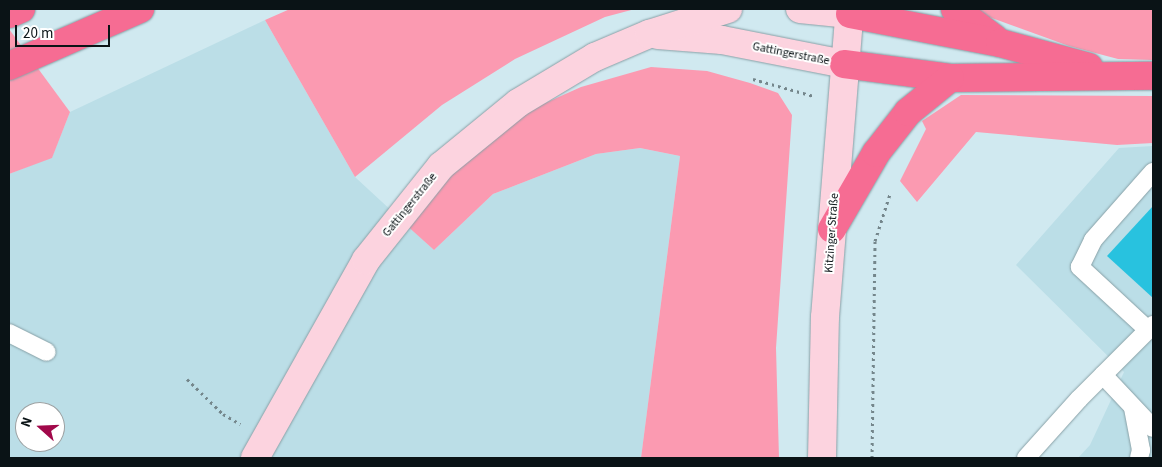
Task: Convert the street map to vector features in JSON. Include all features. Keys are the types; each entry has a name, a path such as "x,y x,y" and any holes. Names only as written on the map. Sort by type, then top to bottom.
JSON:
{"highway":[{"path":"9,14 21,9"},
{"path":"9,66 140,9"},
{"path":"955,9 1000,43"},
{"path":"850,11 1000,43 1122,76"},
{"path":"844,64 950,78 1153,76"},
{"path":"832,229 876,153 908,112 950,78"}],"street":[{"name":"Gattingerstraße","path":"260,448 366,260 441,166 518,104 594,58 649,34 728,9"},
{"path":"800,9 850,11"},
{"name":"Kitzinger Straße","path":"822,458 825,317 844,64 850,11"},
{"name":"Gattingerstraße","path":"649,34 722,40 844,64"}],"lane":[{"path":"1026,458 1103,375 1151,328 1080,267 1093,240 1153,172"},
{"path":"9,333 47,352"},
{"path":"1103,375 1153,428"},
{"path":"1133,408 1141,450 1139,458"}],"path":[{"path":"750,78 842,102"},
{"path":"872,458 875,241 892,184"},
{"path":"187,379 260,448"}],"shaded area":[{"path":"290,9 635,9 605,17 515,59 442,105 355,177 265,20"},
{"path":"978,9 1153,9 1153,60 1118,59 1069,46 989,17"},
{"path":"265,20 355,177 434,250 493,194 596,154 640,148 680,156 641,458 9,458 9,174 52,157 70,112"},
{"path":"9,29 70,112 52,158 9,174"},
{"path":"651,67 707,71 750,83 778,93 792,115 776,348 779,458 641,458 680,156 640,148 596,154 493,194 434,250 404,223 457,169 523,113 581,87"},
{"path":"961,95 1153,96 1153,143 1117,145 976,132 917,202 900,181 926,129 922,121"},
{"path":"1153,146 1153,458 1078,458 1090,445 1124,372 1016,265 1119,148"}],"building":[{"path":"1153,206 1153,298 1107,256"}]}
